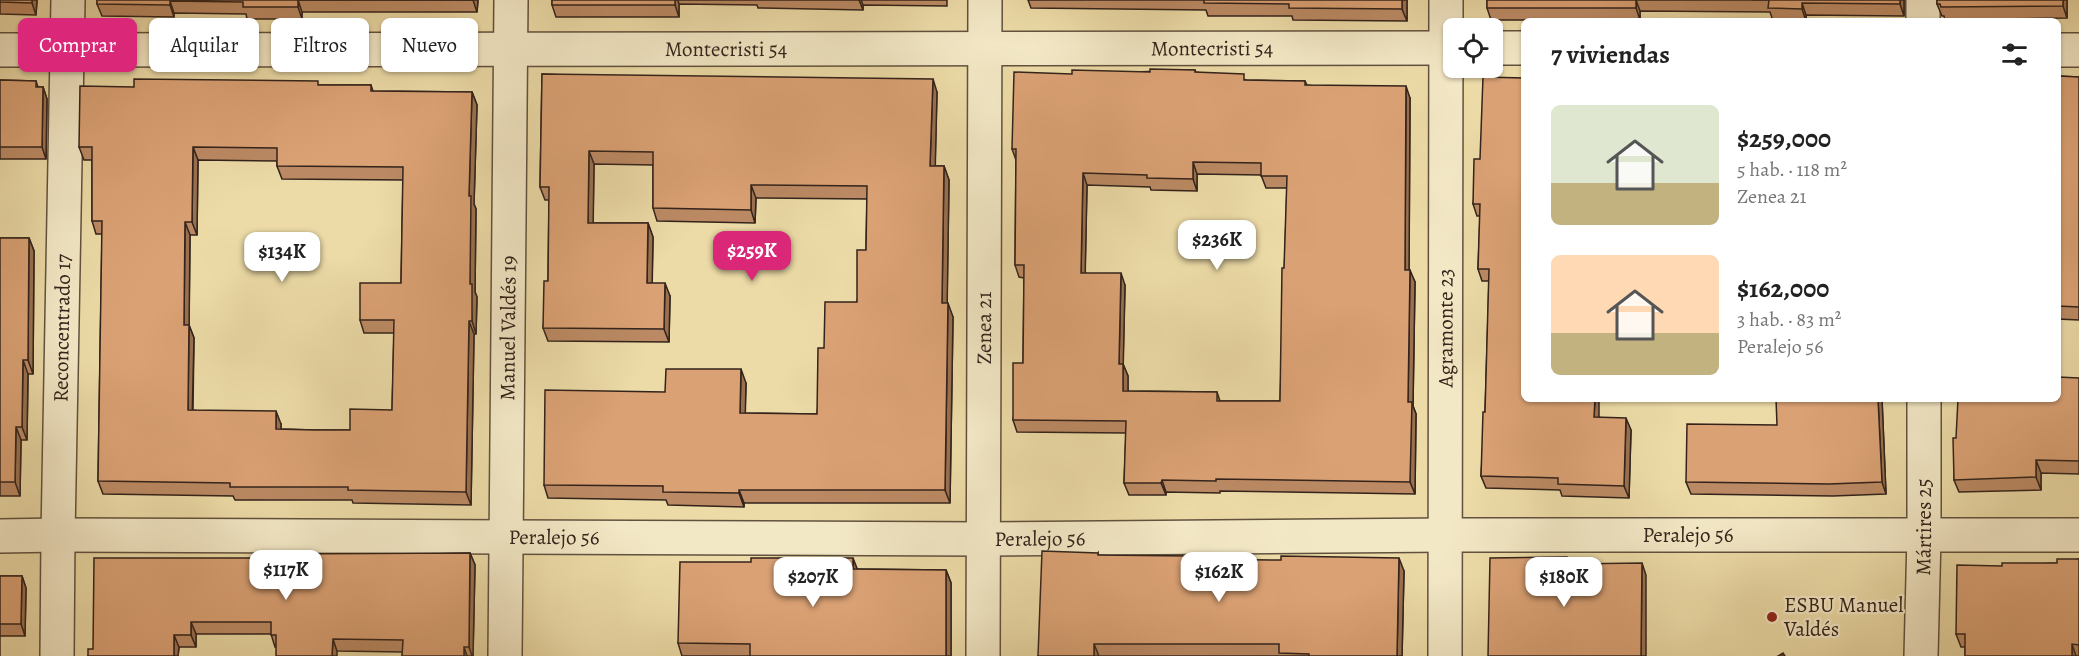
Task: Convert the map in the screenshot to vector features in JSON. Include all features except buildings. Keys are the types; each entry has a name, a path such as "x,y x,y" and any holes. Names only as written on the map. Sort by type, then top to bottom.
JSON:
{"street":[{"name":"Reconcentrado 17","path":"68,0 68,18"},
{"name":"Manuel Valdés 19","path":"505,656 511,0"},
{"name":"Zenea 21","path":"983,656 985,0"},
{"name":"Agramonte 23","path":"1446,0 1448,18"},
{"path":"1923,0 1923,18"},
{"name":"Montecristi 54","path":"137,49 1443,48"},
{"path":"1503,48 1521,48"},
{"name":"Montecristi 54","path":"0,50 18,50"},
{"path":"2061,50 2079,50"},
{"name":"Reconcentrado 17","path":"57,656 68,72"},
{"name":"Agramonte 23","path":"1445,656 1450,78"},
{"name":"Mártires 25","path":"1921,656 1924,402"},
{"name":"Peralejo 56","path":"0,536 983,539 2079,535"}],"place":[{"name":"ESBU Manuel Valdés","path":"1772,617"}]}
